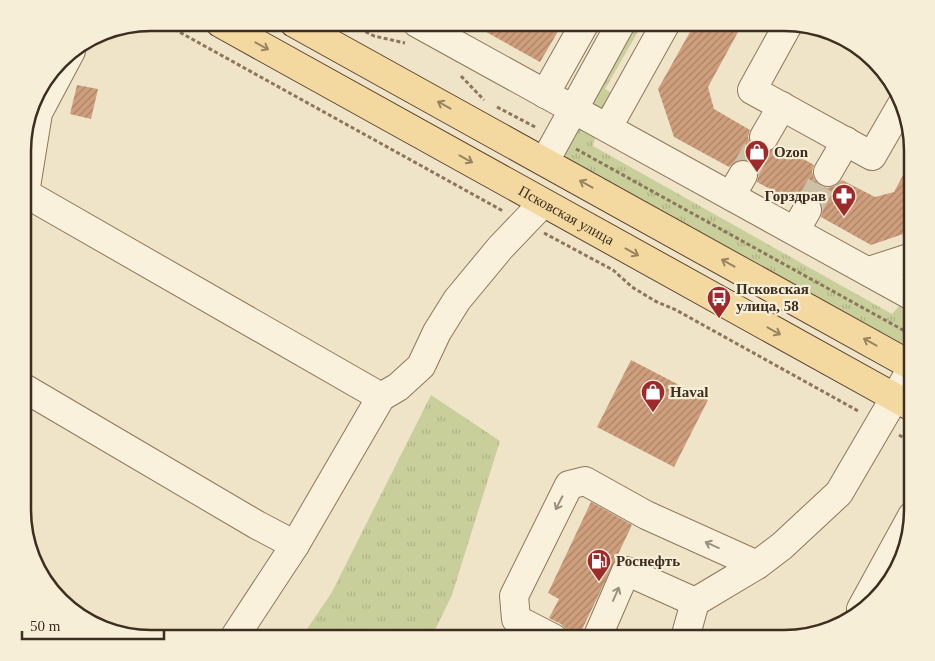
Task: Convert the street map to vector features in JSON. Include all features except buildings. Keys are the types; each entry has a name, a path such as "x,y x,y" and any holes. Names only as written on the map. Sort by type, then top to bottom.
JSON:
{"main road":[{"name":"Псковская улица","path":"236,31 903,401"},
{"path":"313,31 551,150 903,362"}],"street":[{"path":"545,94 581,32"},
{"path":"551,150 616,32"},
{"path":"608,127 661,32"},
{"path":"784,32 752,90 872,156 897,112"},
{"path":"412,33 545,94 608,127 737,185 801,221 868,271 903,291"},
{"path":"31,156 38,113 59,74"},
{"path":"764,137 782,106"},
{"path":"828,172 846,142"},
{"path":"31,197 381,397"},
{"path":"240,629 295,545 381,397 398,387 421,366 437,332 457,300 500,248 543,203"},
{"path":"868,271 903,261"},
{"path":"32,393 257,525 295,545"},
{"path":"687,630 695,602 756,565 782,546 839,493 903,403"},
{"path":"537,630 516,619 514,596 569,485 586,481 646,515 756,565"},
{"path":"868,595 900,539"},
{"path":"601,630 626,571 695,602"}],"path":[{"path":"365,31 374,36 412,33"},
{"path":"458,72 483,100 551,150 903,330"}],"green space":[{"path":"628,32 638,32 605,89 613,94 609,112 590,106"},
{"path":"580,127 596,135 593,146 892,314 899,306 903,305 903,343 566,157 564,144"},
{"path":"431,395 500,441 452,595 435,629 307,629 332,592"}],"tunnel":[{"path":"743,175 764,137"},
{"path":"807,210 828,172"}],"place":[{"name":"Ozon","path":"757,173"},
{"name":"Горздрав","path":"844,217"},
{"name":"Псковская улица, 58","path":"719,319"},
{"name":"Haval","path":"653,413"},
{"name":"Роснефть","path":"599,582"}]}
